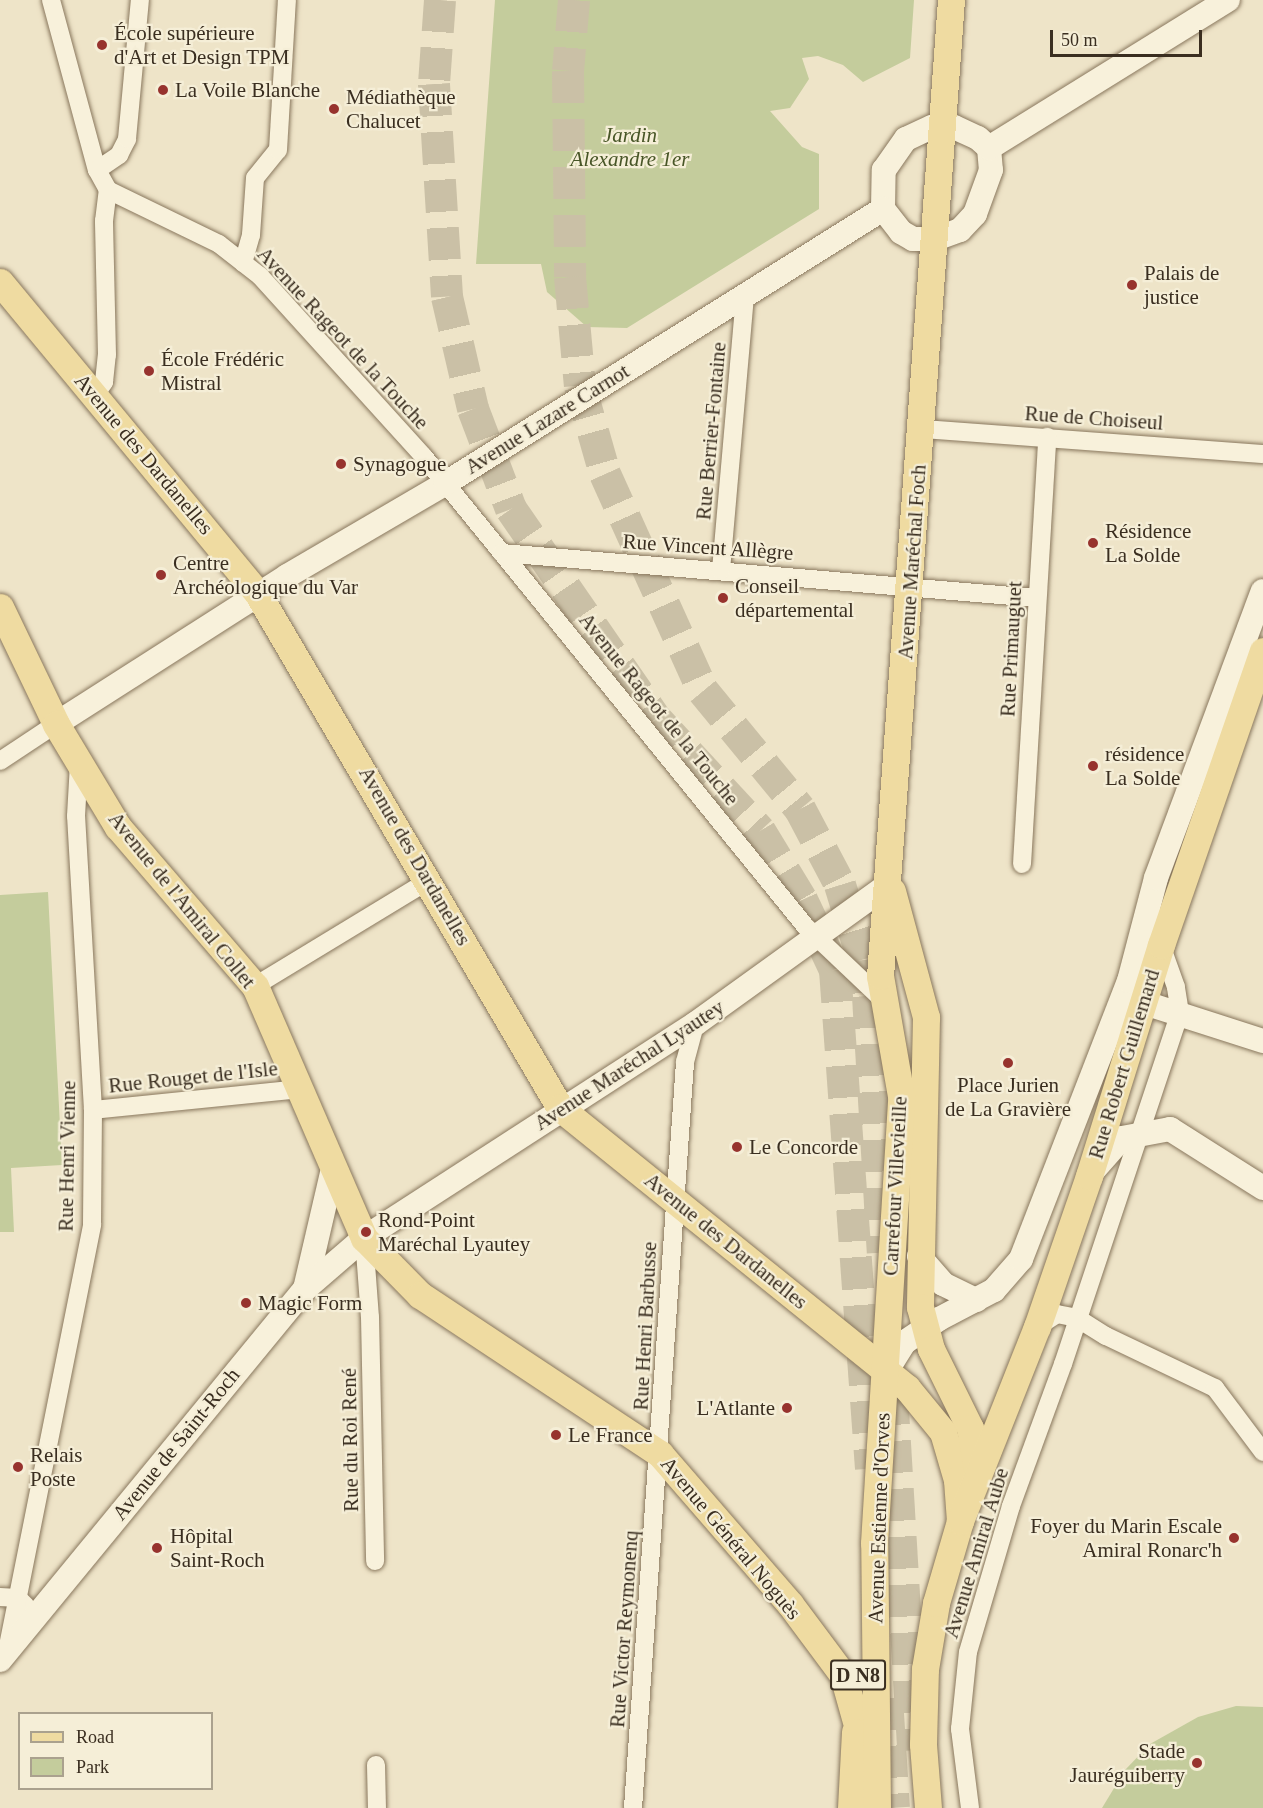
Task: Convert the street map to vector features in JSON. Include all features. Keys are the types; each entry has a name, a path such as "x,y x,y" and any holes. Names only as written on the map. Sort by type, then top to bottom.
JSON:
{"main road":[{"name":"Avenue Maréchal Foch","path":"885,1002 880,976 889,884 951,0"},
{"path":"989,148 1228,0"},
{"path":"943,127 965,130 989,148 988,185 975,214 960,230 935,239 913,239 901,232 883,209 884,170 893,152 921,130 943,127"},
{"name":"Avenue Lazare Carnot","path":"56,724 258,594 446,483 883,209"},
{"name":"Avenue des Dardanelles","path":"0,282 258,594 429,880 560,1108 886,1372"},
{"name":"Rue Robert Guillemard","path":"924,1328 994,1290 1021,1260 1129,981 1156,878 1263,591"},
{"name":"Avenue de l'Amiral Collet","path":"0,607 56,724 118,827 255,986 333,1169"},
{"name":"Rue Robert Guillemard","path":"978,1474 1037,1327 1089,1176 1161,945 1263,651"},
{"name":"Avenue Maréchal Lyautey","path":"364,1238 560,1108 695,1024 818,939 889,884"},
{"name":"Carrefour Villevieille","path":"889,884 904,927 927,1017 919,1256 924,1328 970,1428 978,1474"},
{"name":"Carrefour Villevieille","path":"885,1002 901,1096 886,1372"},
{"path":"1112,1021 1143,1005 1180,1013 1263,1041"},
{"path":"1089,1176 1122,1138 1140,1133 1170,1130 1263,1188"},
{"path":"333,1169 364,1238"},
{"path":"305,1288 333,1169"},
{"name":"Avenue de Saint-Roch","path":"3,1656 305,1288 364,1238"},
{"name":"Avenue Général Noguès","path":"364,1238 420,1295 660,1454 829,1654 843,1675 856,1713"},
{"path":"919,1256 944,1284 976,1300"},
{"path":"924,1328 905,1342 886,1372 907,1388 943,1432 957,1480 960,1521"},
{"name":"Avenue Estienne d'Orves","path":"876,1808 874,1543 886,1372"},
{"path":"928,1808 923,1744 925,1669 936,1603 960,1521 978,1474"},
{"name":"D N8","path":"851,1808 862,1590 874,1543"},
{"path":"856,1713 876,1808"}],"street":[{"path":"51,0 97,170 108,190 105,221 107,356 104,382 95,395"},
{"path":"97,170 119,155 127,139 140,0"},
{"path":"243,263 251,235 255,178 278,150 287,0"},
{"name":"Avenue Rageot de la Touche","path":"108,190 219,244 260,276 446,483 818,939 885,1002"},
{"name":"Rue Berrier-Fontaine","path":"721,570 745,295"},
{"name":"Rue de Choiseul","path":"922,429 1263,454"},
{"name":"Rue Primauguet","path":"1022,864 1047,437"},
{"name":"Rue Vincent Allègre","path":"502,553 910,585 1036,598"},
{"path":"0,761 56,724"},
{"name":"Rue Henri Vienne","path":"3,1656 9,1597 92,1224 93,1110 76,816 79,762"},
{"path":"255,986 429,880"},
{"path":"1140,1133 1180,1013 1176,987 1161,945"},
{"name":"Rue Henri Barbusse","path":"660,1454 685,1062 695,1024"},
{"name":"Rue Rouget de l'Isle","path":"93,1110 298,1089"},
{"name":"Avenue Amiral Aube","path":"970,1808 960,1729 968,1652 1011,1506 1140,1133"},
{"name":"Rue du Roi René","path":"364,1238 370,1317 375,1561"},
{"path":"1037,1327 1057,1314 1077,1318 1106,1336 1215,1388 1263,1452"},
{"name":"Rue Victor Reymonenq","path":"633,1808 660,1454"},
{"path":"9,1597 36,1616"},
{"path":"376,1765 378,1808"}],"green space":[{"name":"Jardin Alexandre 1er","path":"495,0 914,0 910,58 863,82 843,65 818,56 802,58 809,79 790,108 770,111 802,147 819,154 819,209 627,328 587,327 547,292 541,264 476,264"},
{"path":"48,892 62,1165 11,1168 14,1232 0,1232 0,895"},
{"name":"Stade Jauréguiberry","path":"1236,1706 1263,1707 1263,1808 1102,1808 1125,1770 1150,1744 1198,1717"}],"tunnel":[{"path":"440,0 434,84 447,297 473,409 511,509 656,719 760,831 802,900 835,970 871,1469"},
{"path":"574,0 568,71 570,277 580,386 605,474 703,691 800,809 840,885 863,960 868,996 883,1253"},
{"path":"892,1393 913,1750"},
{"path":"887,1698 894,1808"}],"place":[{"name":"École supérieure d'Art et Design TPM","path":"102,45"},
{"name":"La Voile Blanche","path":"163,90"},
{"name":"Médiathèque Chalucet","path":"334,109"},
{"name":"Palais de justice","path":"1132,285"},
{"name":"École Frédéric Mistral","path":"149,371"},
{"name":"Synagogue","path":"341,464"},
{"name":"Résidence La Solde","path":"1093,543"},
{"name":"Centre Archéologique du Var","path":"161,575"},
{"name":"Conseil départemental","path":"723,598"},
{"name":"résidence La Solde","path":"1093,766"},
{"name":"Place Jurien de La Gravière","path":"1008,1063"},
{"name":"Le Concorde","path":"737,1147"},
{"name":"Rond-Point Maréchal Lyautey","path":"366,1232"},
{"name":"Magic Form","path":"246,1303"},
{"name":"L'Atlante","path":"787,1408"},
{"name":"Le France","path":"556,1435"},
{"name":"Relais Poste","path":"18,1467"},
{"name":"Foyer du Marin Escale Amiral Ronarc'h","path":"1234,1538"},
{"name":"Hôpital Saint-Roch","path":"157,1548"},
{"name":"Stade Jauréguiberry","path":"1197,1763"}]}
